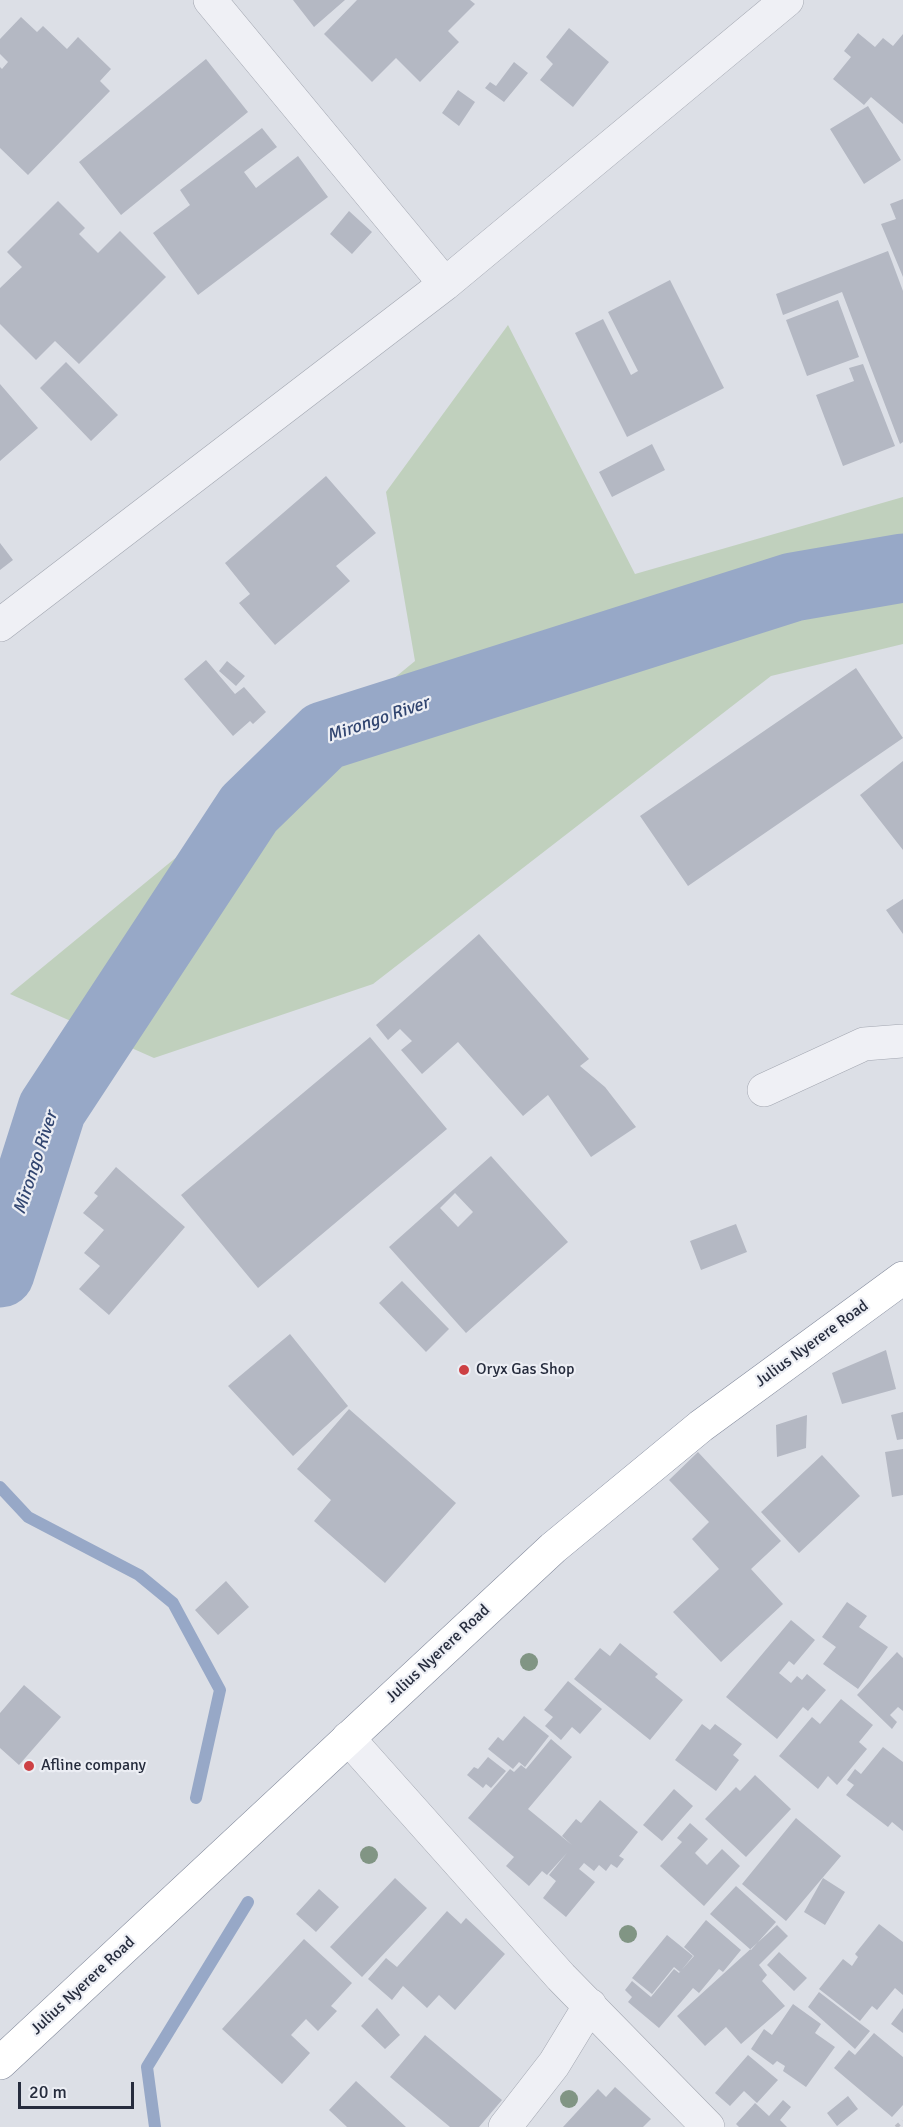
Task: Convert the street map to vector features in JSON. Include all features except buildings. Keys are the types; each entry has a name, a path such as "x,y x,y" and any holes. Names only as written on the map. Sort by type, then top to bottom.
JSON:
{"highway":[{"name":"Julius Nyerere Road","path":"0,2062 580,1526 700,1426 903,1278"}],"street":[{"path":"210,0 445,284"},
{"path":"0,625 445,284 787,0"},
{"path":"764,1090 864,1044 903,1041"},
{"path":"348,1738 561,1977 708,2127"},
{"path":"505,2127 554,2064 590,2005"}],"path":[{"path":"896,2127 903,2121"}],"green space":[{"path":"508,325 635,574 903,497 903,644 771,676 373,984 154,1058 10,994 415,661 386,492"}],"waterway":[{"name":"Mirongo River","path":"0,1273 52,1109 249,809 324,736 793,587 903,568"},
{"path":"0,1487 28,1517 139,1575 173,1603 220,1690 196,1798"},
{"path":"155,2127 147,2067 248,1902"}],"place":[{"name":"Oryx Gas Shop","path":"464,1370"},
{"name":"Afline company","path":"29,1766"}]}
